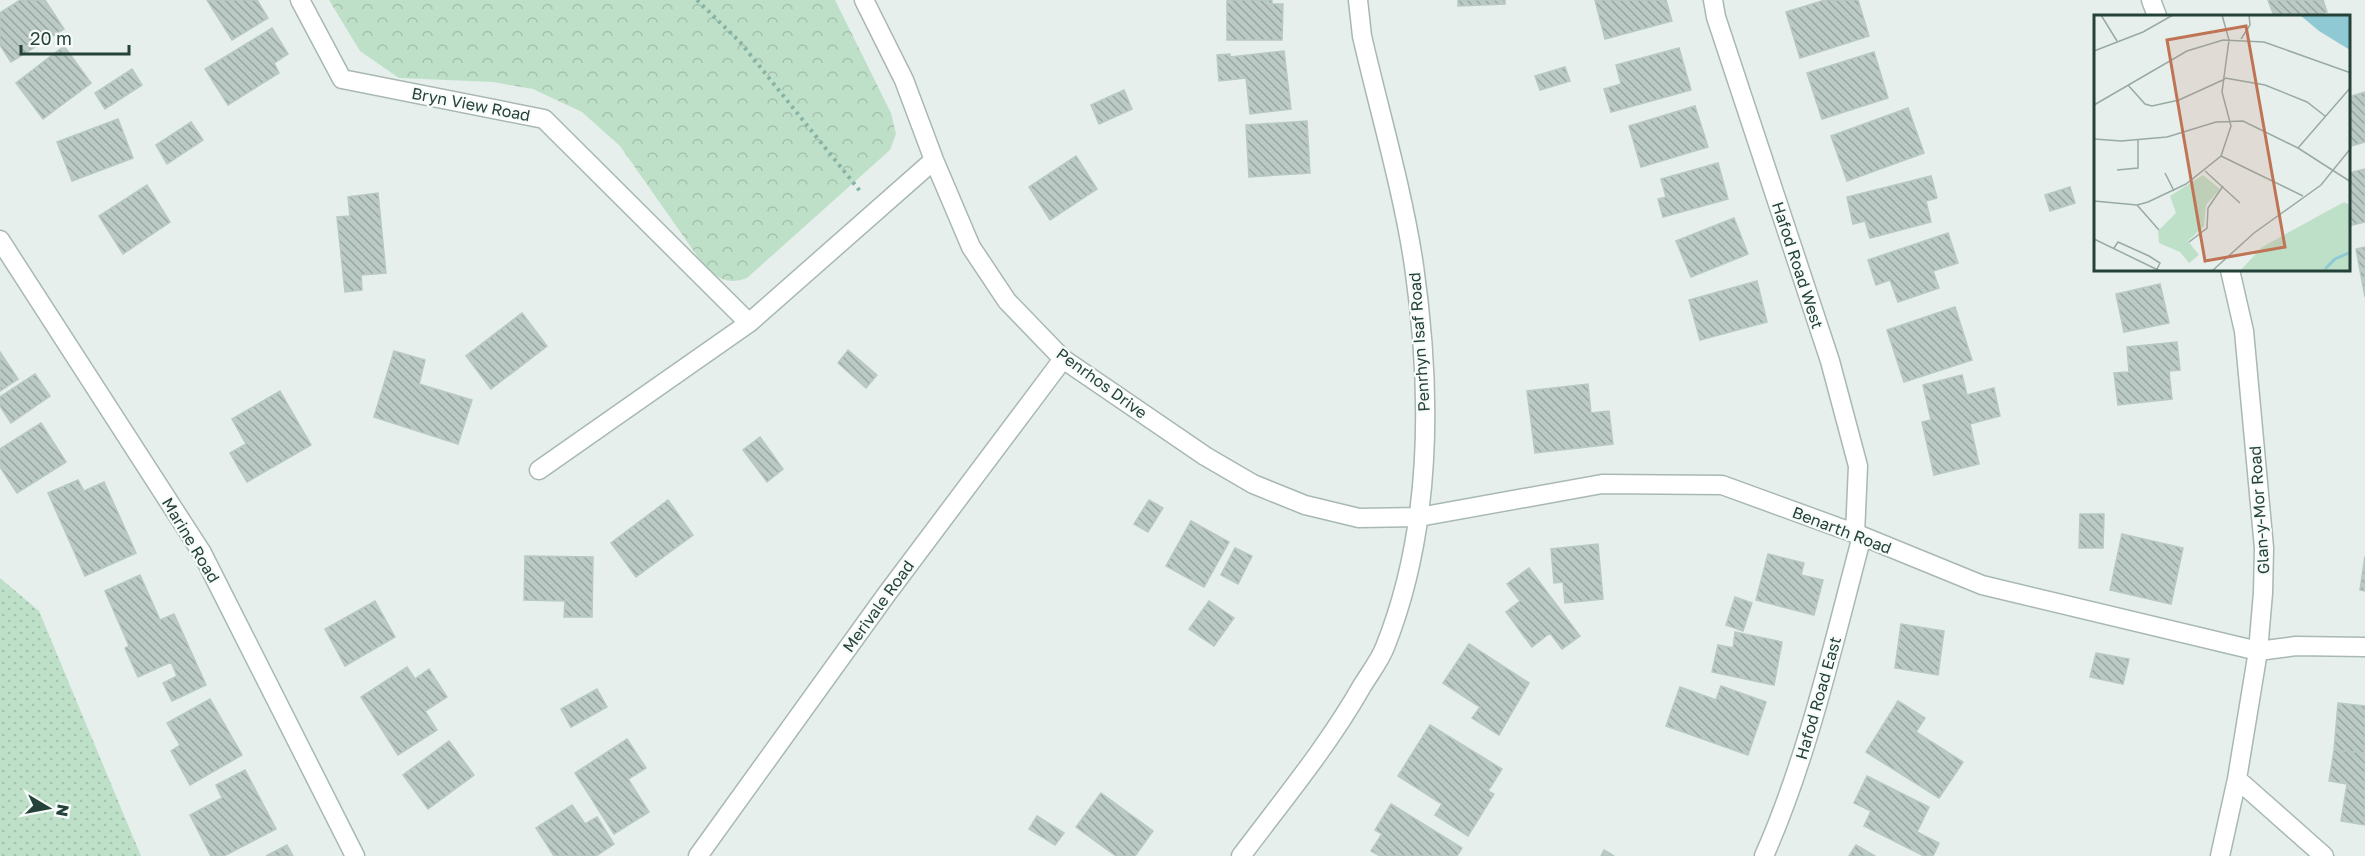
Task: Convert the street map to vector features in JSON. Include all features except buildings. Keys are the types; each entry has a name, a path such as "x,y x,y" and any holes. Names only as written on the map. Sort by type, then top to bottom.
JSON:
{"street":[{"name":"Bryn View Road","path":"300,0 342,78 544,118 749,323"},
{"name":"Penrhos Drive","path":"864,0 904,80 933,160 971,247 1007,301 1063,358 1205,456 1253,484 1305,505 1359,518 1419,517"},
{"name":"Penrhyn Isaf Road","path":"1241,856 1341,724 1384,648 1402,591 1419,517 1425,456 1424,362 1413,265 1362,36 1358,0"},
{"name":"Hafod Road West","path":"1713,0 1716,17 1830,361 1858,466 1859,535"},
{"path":"2151,0 2157,15"},
{"path":"539,470 749,323 933,160"},
{"name":"Marine Road","path":"0,240 202,553 355,856"},
{"name":"Glan-y-Mor Road","path":"2220,856 2237,779 2258,651 2264,548 2244,331 2230,272"},
{"name":"Merivale Road","path":"698,856 886,595 1063,358"},
{"name":"Benarth Road","path":"1419,517 1602,484 1722,485 1859,535 1983,585 2258,651"},
{"name":"Hafod Road East","path":"1764,856 1784,811 1806,744 1859,535"},
{"path":"2258,651 2296,646 2365,647"},
{"path":"2237,779 2324,856"}],"path":[{"path":"697,0 741,42 876,210"}],"green space":[{"path":"329,0 835,0 891,113 896,134 890,150 747,278 735,281 724,280 705,267 620,146 582,112 533,89 493,82 399,78 360,51"},
{"path":"0,578 39,611 141,856 0,856"}]}
